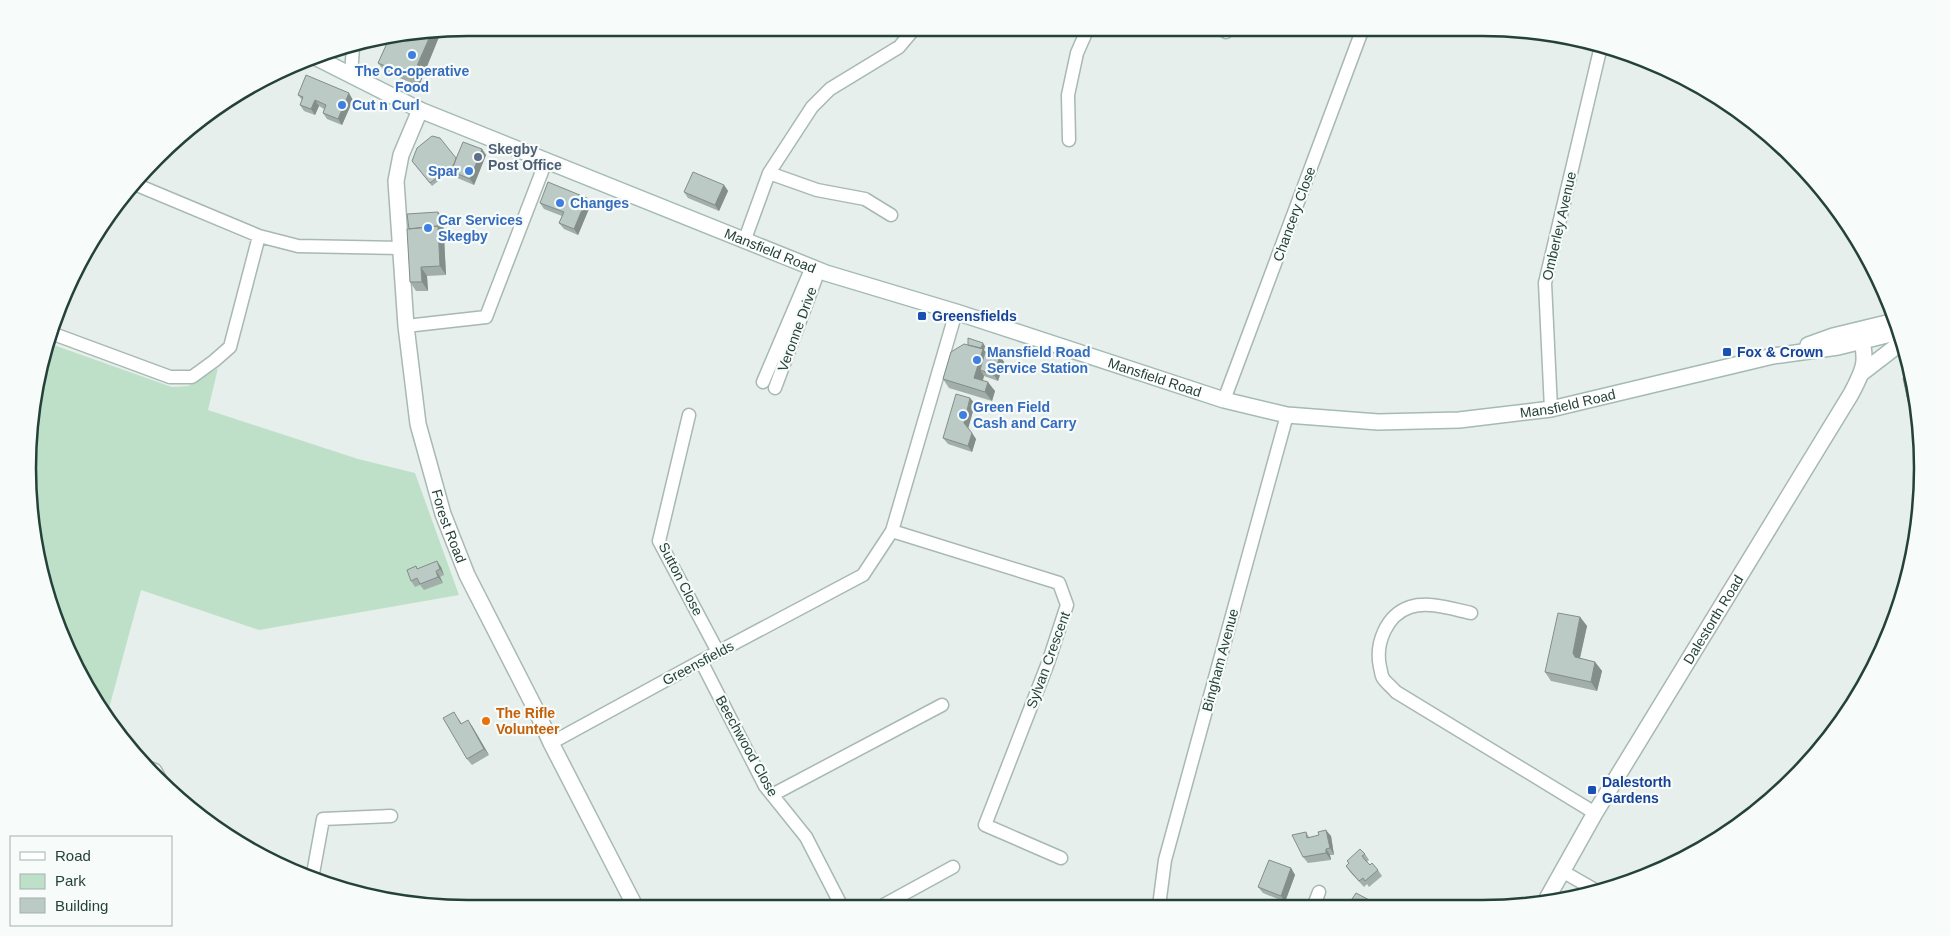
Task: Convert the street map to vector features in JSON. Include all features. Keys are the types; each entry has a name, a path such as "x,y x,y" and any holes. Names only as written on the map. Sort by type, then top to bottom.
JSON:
{"main road":[{"name":"Mansfield Road","path":"324,61 420,110 745,239 815,269 956,312 1224,400 1287,415 1378,422 1459,420 1551,409 1773,356 1838,347 1889,324"},
{"name":"Forest Road","path":"420,110 401,155 396,182 406,326 418,424 443,514 467,575 537,712 551,744 632,900"},
{"name":"Mansfield Road","path":"1862,335 1892,333"},
{"name":"Dalestorth Road","path":"1549,894 1595,813 1863,372 1866,355 1862,335"},
{"path":"1863,372 1896,346"}],"street":[{"path":"745,239 769,173 812,108 830,90 899,47 908,36"},
{"path":"1069,140 1068,95 1077,53 1084,36"},
{"name":"Chancery Close","path":"1224,400 1360,36"},
{"path":"351,74 353,52"},
{"name":"Omberley Avenue","path":"1551,409 1545,283 1599,53"},
{"path":"406,326 486,317 546,160"},
{"path":"769,173 817,190 865,199 891,215"},
{"path":"140,186 259,236 298,246 400,248"},
{"path":"57,335 170,376 192,376 230,347 259,236"},
{"path":"764,382 815,269"},
{"name":"Veronne Drive","path":"776,388 815,269"},
{"name":"Greensfields","path":"551,744 701,661 863,575 892,531 956,312"},
{"name":"Sutton Close","path":"689,415 659,541 718,652"},
{"name":"Bingham Avenue","path":"1160,900 1165,860 1287,415"},
{"name":"Sylvan Crescent","path":"892,531 1059,583 1067,605 1048,663 985,825 1061,858"},
{"path":"1471,613 1423,605 1411,607 1396,615 1380,641 1377,656 1382,678 1396,692 1595,813"},
{"name":"Beechwood Close","path":"701,661 765,786 806,837 838,900"},
{"path":"772,795 942,705"},
{"path":"313,871 323,819 391,816"},
{"path":"893,900 953,868"},
{"path":"1562,871 1588,886"},
{"path":"1316,900 1319,892"}],"green space":[{"path":"54,345 172,387 188,386 218,368 208,410 358,459 415,473 459,595 259,630 141,590 109,708 81,659 59,607 51,580 40,524 36,468 37,440 45,384"}],"building":[{"path":"429,38 412,77 378,63 386,45"},
{"path":"306,75 349,93 338,119 323,113 326,105 315,100 311,109 300,105 303,97 298,95"},
{"path":"432,136 440,138 456,158 454,165 430,183 412,161 417,148"},
{"name":"Spar","path":"463,142 482,149 470,179 451,171"},
{"path":"693,172 724,185 715,205 684,192"},
{"path":"548,182 587,198 574,229 559,223 564,212 540,203"},
{"path":"438,212 440,229 438,226 409,229 407,214"},
{"path":"438,226 440,266 421,267 422,282 410,282 407,229"},
{"path":"968,338 983,343 981,348 968,345"},
{"path":"964,344 983,349 974,378 988,382 985,392 943,379 951,352"},
{"path":"985,352 1000,356 994,375 980,370"},
{"path":"956,394 970,398 964,423 972,433 968,446 943,438"},
{"path":"437,561 440,569 436,571 438,577 420,584 417,578 411,581 407,570 416,566 417,569"},
{"path":"1558,613 1580,617 1573,653 1575,657 1595,662 1591,682 1545,672"},
{"path":"454,712 461,724 468,720 484,749 467,759 443,718"},
{"path":"1326,830 1330,848 1326,849 1326,853 1303,857 1292,835 1306,832 1307,838 1319,835 1318,832"},
{"path":"1360,849 1365,854 1362,856 1366,861 1370,865 1372,863 1378,870 1365,881 1363,878 1359,881 1346,866 1349,863 1347,861"},
{"path":"1269,860 1291,868 1281,896 1258,887"},
{"path":"1356,893 1369,900 1351,900"}],"place":[{"name":"The Co-operative Food","path":"412,55"},
{"name":"Cut n Curl","path":"342,105"},
{"name":"Skegby Post Office","path":"478,157"},
{"name":"Spar","path":"469,171"},
{"name":"Changes","path":"560,203"},
{"name":"Car Services Skegby","path":"428,228"},
{"name":"Greensfields","path":"922,316"},
{"name":"Fox & Crown","path":"1727,352"},
{"name":"Mansfield Road Service Station","path":"977,360"},
{"name":"Green Field Cash and Carry","path":"963,415"},
{"name":"The Rifle Volunteer","path":"486,721"},
{"name":"Dalestorth Gardens","path":"1592,790"}]}
